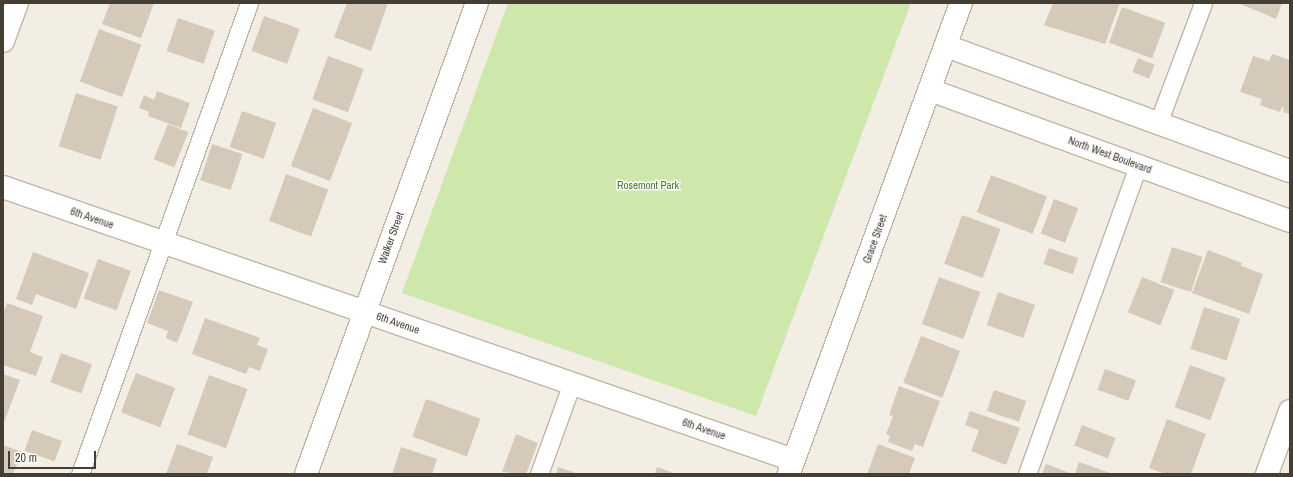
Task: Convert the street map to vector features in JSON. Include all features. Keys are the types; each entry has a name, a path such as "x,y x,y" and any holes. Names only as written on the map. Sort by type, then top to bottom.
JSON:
{"street":[{"path":"3,41 17,3"},
{"name":"Walker Street","path":"306,474 477,3"},
{"name":"Grace Street","path":"791,467 961,3"},
{"path":"946,46 1290,171"},
{"name":"North West Boulevard","path":"930,90 1290,221"},
{"name":"6th Avenue","path":"3,187 572,383 791,467"},
{"path":"1267,474 1290,411"}],"lane":[{"path":"80,474 249,3"},
{"path":"1158,123 1203,3"},
{"path":"1027,474 1138,165"},
{"path":"539,474 572,383"}],"green space":[{"name":"Rosemont Park","path":"508,3 911,3 756,416 402,293"}],"building":[{"path":"110,3 154,3 141,38 102,24"},
{"path":"347,3 388,3 371,51 334,37"},
{"path":"1053,3 1120,3 1105,44 1044,25"},
{"path":"1238,3 1282,3 1276,19"},
{"path":"1122,7 1165,23 1152,58 1109,43"},
{"path":"264,16 300,29 287,64 251,51"},
{"path":"178,18 215,31 203,64 167,51"},
{"path":"99,29 141,44 122,97 80,82"},
{"path":"1272,54 1290,60 1290,114 1283,112 1284,108 1282,107 1280,112 1260,105 1262,99 1240,92 1253,56 1269,61"},
{"path":"328,56 364,69 348,112 312,99"},
{"path":"1138,58 1155,65 1149,79 1132,72"},
{"path":"157,91 190,103 181,128 148,116 149,112 139,108 144,95 154,100"},
{"path":"76,93 118,107 101,160 59,146"},
{"path":"313,108 352,123 330,181 291,166"},
{"path":"242,111 276,123 264,159 230,147"},
{"path":"168,124 188,132 174,167 154,159"},
{"path":"212,144 242,154 231,190 200,180"},
{"path":"286,174 328,189 311,236 269,221"},
{"path":"991,175 1047,197 1033,234 977,212"},
{"path":"1054,199 1078,208 1065,243 1041,234"},
{"path":"962,215 1001,229 983,278 944,264"},
{"path":"1172,247 1202,257 1191,292 1161,282"},
{"path":"1049,248 1078,258 1073,274 1043,264"},
{"path":"1208,250 1242,263 1241,266 1263,274 1249,314 1192,293"},
{"path":"33,252 89,273 76,309 36,294 32,305 16,299"},
{"path":"98,259 131,271 117,310 84,298"},
{"path":"939,277 980,292 963,339 922,324"},
{"path":"1142,277 1174,290 1160,325 1128,312"},
{"path":"159,290 193,302 177,343 166,338 168,331 147,323"},
{"path":"998,292 1035,305 1023,338 987,325"},
{"path":"7,303 43,316 30,352 43,357 36,376 3,365 3,314"},
{"path":"1204,307 1240,319 1227,361 1190,349"},
{"path":"205,318 260,338 257,345 268,349 260,371 249,367 246,374 192,354"},
{"path":"921,336 960,351 942,398 903,383"},
{"path":"61,353 92,364 81,393 50,382"},
{"path":"1190,365 1226,378 1210,420 1175,407"},
{"path":"1105,369 1136,380 1128,401 1097,390"},
{"path":"136,373 175,388 160,427 121,412"},
{"path":"3,374 20,380 3,425"},
{"path":"209,375 248,389 226,448 187,434"},
{"path":"899,386 940,401 923,447 915,444 912,451 888,442 890,436 886,434 893,416 889,415"},
{"path":"994,390 1026,401 1019,422 987,411"},
{"path":"426,399 481,419 467,456 412,437"},
{"path":"970,411 1020,428 1006,465 971,451 979,430 965,425"},
{"path":"1167,419 1206,434 1191,474 1165,474 1149,468"},
{"path":"1082,425 1116,438 1108,458 1074,446"},
{"path":"32,430 62,441 55,462 24,451"},
{"path":"516,434 538,443 526,474 502,472"},
{"path":"177,444 213,457 207,474 166,474"},
{"path":"878,444 915,458 909,474 867,474"},
{"path":"3,445 22,452 13,474 3,474"},
{"path":"401,447 437,459 432,474 392,474"},
{"path":"1079,462 1113,474 1075,474"},
{"path":"1046,464 1073,474 1042,474"},
{"path":"558,467 579,474 556,474"},
{"path":"657,467 676,474 655,474"}]}
